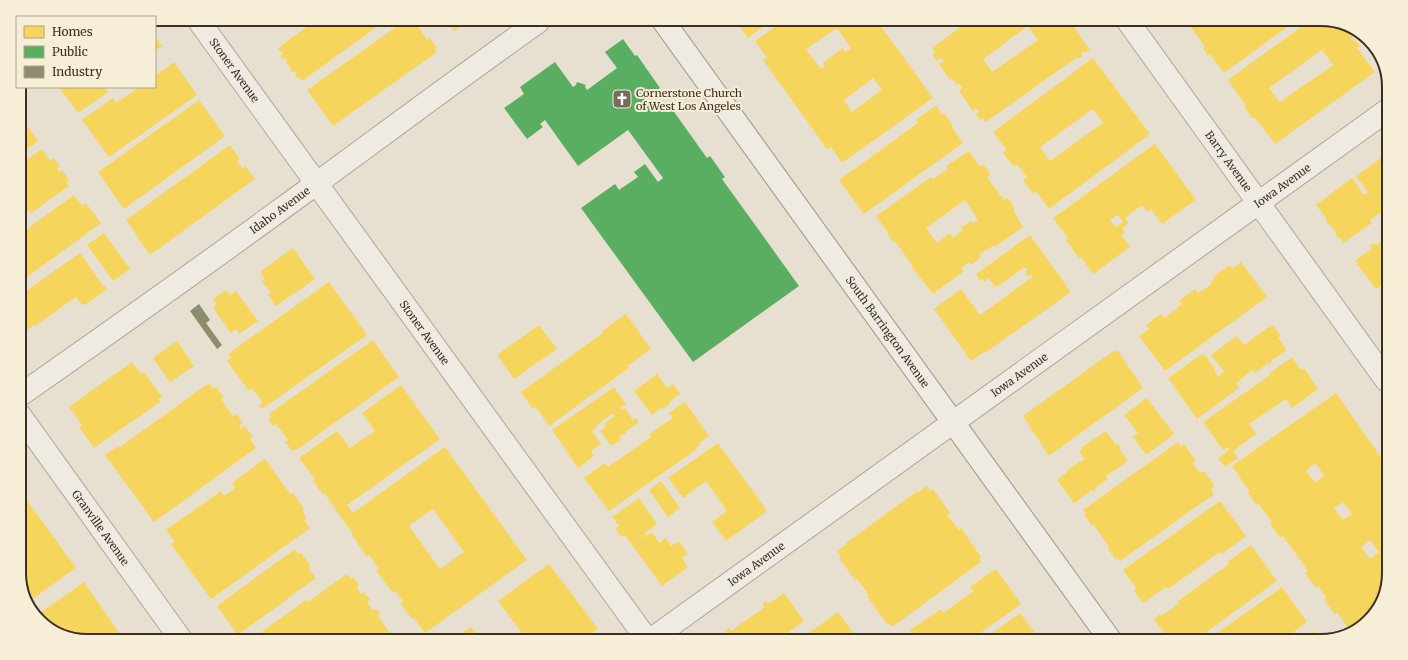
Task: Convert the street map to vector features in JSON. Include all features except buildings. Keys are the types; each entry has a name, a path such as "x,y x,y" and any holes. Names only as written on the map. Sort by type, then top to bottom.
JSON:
{"street":[{"name":"Stoner Avenue","path":"202,26 643,634"},
{"name":"Idaho Avenue","path":"26,391 317,183 466,72 532,26"},
{"name":"South Barrington Avenue","path":"667,26 1106,634"},
{"name":"Barry Avenue","path":"1132,26 1382,374"},
{"name":"Iowa Avenue","path":"658,634 1382,114"},
{"name":"Granville Avenue","path":"26,424 177,634"}],"place":[{"name":"Cornerstone Church of West Los Angeles","path":"622,99"}]}
